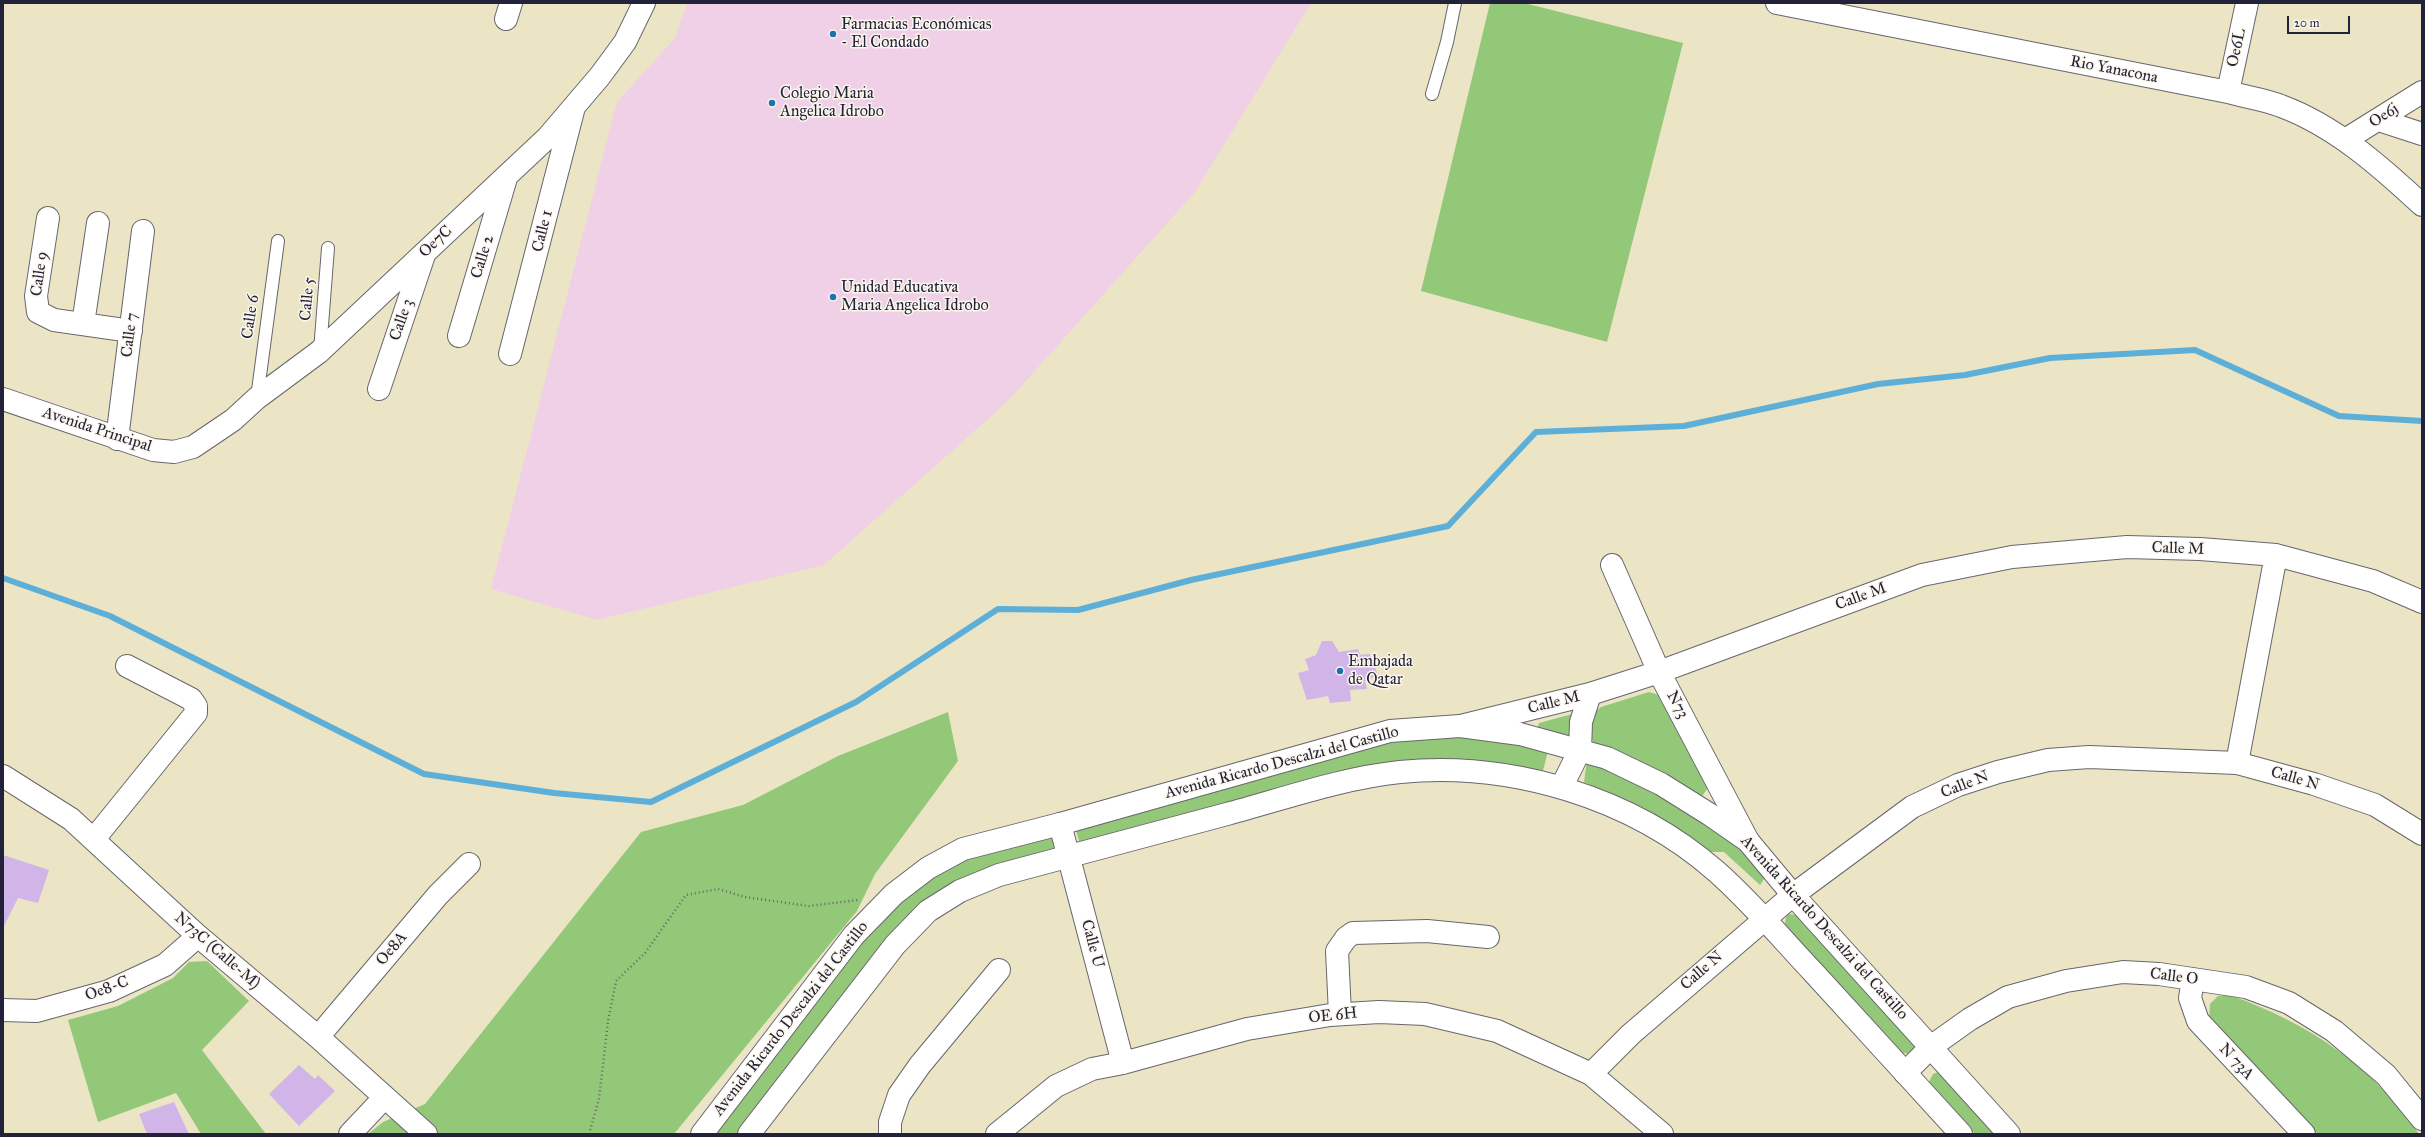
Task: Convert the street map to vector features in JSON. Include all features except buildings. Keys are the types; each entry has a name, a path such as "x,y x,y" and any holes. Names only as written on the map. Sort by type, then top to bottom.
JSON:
{"street":[{"name":"Oe7C","path":"193,447 233,420 257,398 320,352 548,137 574,108 625,42 644,3"},
{"name":"Rio Yanacona","path":"1777,3 1831,8 2228,92 2281,106 2345,140 2393,178 2422,204"},
{"name":"Oe6L","path":"2228,92 2247,3"},
{"name":"Oe6j","path":"2345,140 2422,92"},
{"name":"Calle 1","path":"510,354 574,108"},
{"path":"2379,120 2418,131"},
{"name":"Calle 2","path":"459,336 506,178"},
{"name":"Calle 9","path":"48,218 35,304 40,315 54,320 82,324"},
{"path":"98,223 82,324 131,331"},
{"name":"Calle 7","path":"117,439 143,231"},
{"name":"Calle 3","path":"379,389 425,252"},
{"name":"Avenida Principal","path":"3,399 153,450 174,452 193,447"},
{"name":"Calle M","path":"1460,726 1590,694 1660,672 1922,574 2012,557 2127,547 2200,549 2276,556 2373,581 2422,602"},
{"path":"2237,763 2276,556"},
{"name":"N73","path":"1612,565 1660,672 1748,842"},
{"path":"94,839 196,713 196,706 191,700 127,666"},
{"path":"1562,786 1580,750 1581,722 1590,694"},
{"name":"Avenida Ricardo Descalzi del Castillo","path":"702,1134 854,935 894,894 928,868 962,849 1060,824 1390,731 1460,726 1520,734 1607,758 1661,784 1709,814 1748,842 1793,895 1932,1046 2009,1134"},
{"name":"Calle N","path":"1591,1074 1631,1034 1763,918 1793,895 1912,807 1958,785 1998,772 2048,760 2089,757 2237,763 2314,784 2375,805 2422,834"},
{"path":"749,1134 895,945 928,911 960,891 1000,875 1339,784 1400,772 1459,771 1524,778 1562,786 1616,808 1671,838 1716,872 1763,918 1961,1134"},
{"name":"N73C (Calle-M)","path":"3,776 71,819 198,936 318,1037 384,1098 426,1134"},
{"name":"Calle U","path":"1060,824 1123,1063"},
{"name":"Oe8A","path":"318,1037 438,895 469,864"},
{"path":"1340,1014 1341,988 1337,951 1346,938 1353,933 1426,931 1488,937"},
{"name":"Oe8-C","path":"3,1010 37,1011 109,991 165,965 198,936"},
{"path":"890,1134 890,1122 899,1095 920,1065 999,970"},
{"name":"Calle O","path":"1905,1072 1932,1046 1970,1019 2008,998 2066,982 2123,972 2192,979 2246,987 2289,1003 2334,1031 2386,1075 2422,1119"},
{"name":"N 73A","path":"2192,979 2190,998 2198,1021 2304,1134"},
{"name":"OE 6H","path":"998,1134 1056,1086 1092,1069 1123,1063 1247,1029 1340,1014 1379,1012 1425,1014 1497,1031 1591,1074 1650,1130"},
{"path":"350,1134 384,1098"}],"lane":[{"path":"1432,94 1447,42 1455,3"},
{"name":"Calle 6","path":"257,398 278,241"},
{"name":"Calle 5","path":"320,352 328,248"}],"path":[{"path":"589,1134 600,1099 608,1021 616,981 645,953 686,895 718,889 745,897 809,906 862,899"}],"shaded area":[{"name":"Unidad Educativa Maria Angelica Idrobo","path":"687,3 1311,3 1195,192 1007,402 824,565 597,620 491,589 617,102 675,38"}],"green space":[{"path":"1490,3 1524,3 1683,43 1607,342 1421,291"},
{"path":"1649,692 1659,695 1709,786 1701,798 1594,744 1588,730 1590,716 1601,707"},
{"path":"948,712 958,761 875,874 857,911 674,1134 368,1134 383,1122 425,1104 641,832 743,805 838,756"},
{"path":"1576,713 1572,738 1537,730 1539,723"},
{"path":"1470,736 1513,742 1548,751 1543,771 1489,763 1080,845 1075,826 1409,737"},
{"path":"1587,760 1626,778 1667,800 1707,824 1725,837 1744,853 1766,876 1760,885 1724,852 1706,852 1648,812 1584,782"},
{"path":"1055,832 1058,851 890,937 737,1134 711,1134 859,941 897,899 967,856"},
{"path":"1787,914 1800,915 1915,1043 1912,1054 1901,1053 1784,927"},
{"path":"207,961 249,1001 202,1050 266,1134 201,1134 176,1093 98,1122 68,1020 118,1006 173,978 189,962"},
{"path":"2230,995 2259,1006 2286,1019 2312,1033 2336,1049 2359,1067 2380,1087 2400,1109 2419,1134 2318,1134 2209,1019 2210,1004 2218,996"},
{"path":"1943,1070 2001,1134 1975,1134 1929,1082 1933,1074"}],"waterway":[{"path":"3,578 110,616 424,774 554,793 651,802 856,702 998,609 1078,610 1191,580 1448,526 1536,432 1684,426 1878,384 1965,375 2050,358 2195,350 2339,416 2422,421"}],"place":[{"name":"Farmacias Económicas - El Condado","path":"833,34"},
{"name":"Colegio Maria Angelica Idrobo","path":"772,103"},
{"name":"Unidad Educativa Maria Angelica Idrobo","path":"833,297"},
{"name":"Embajada de Qatar","path":"1340,671"}]}
